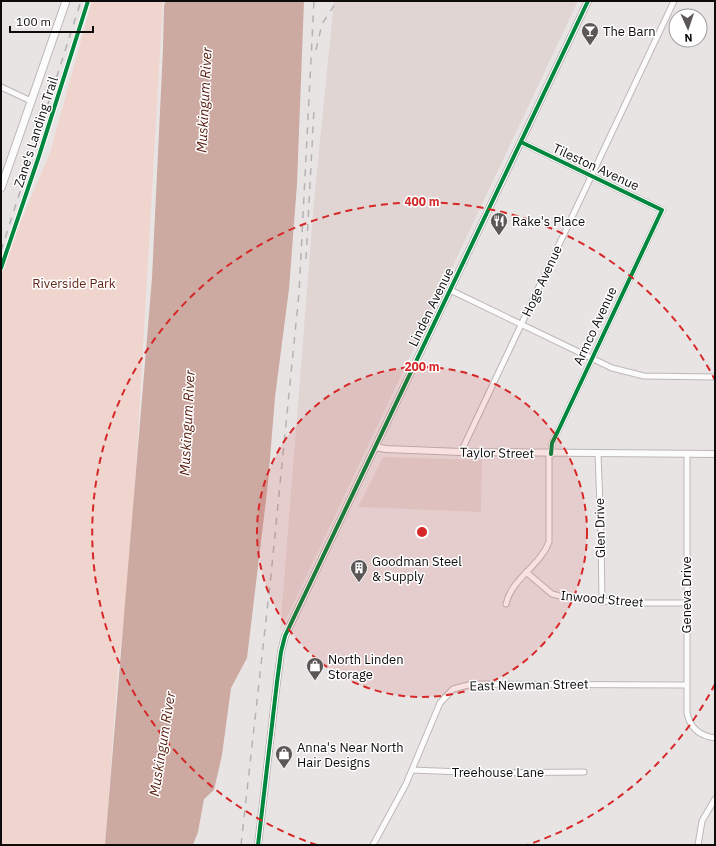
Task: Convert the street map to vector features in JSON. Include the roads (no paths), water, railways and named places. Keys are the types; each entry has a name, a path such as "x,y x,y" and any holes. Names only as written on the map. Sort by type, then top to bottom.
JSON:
{"main road":[{"path":"1,188 66,1"}],"street":[{"name":"Linden Avenue","path":"258,845 270,738 283,643 588,1"},
{"name":"Hoge Avenue","path":"461,452 674,1"},
{"path":"1,86 30,101"},
{"name":"Tileston Avenue","path":"521,142 662,210"},
{"name":"Armco Avenue","path":"506,604 508,593 543,553 549,542 550,454 552,443 662,210"},
{"path":"450,290 612,368 644,376 715,377"},
{"name":"Taylor Street","path":"375,447 386,450 550,454 715,454"},
{"name":"Glen Drive","path":"598,454 602,533 602,602"},
{"name":"Geneva Drive","path":"687,454 686,685 688,719 691,726 698,732 715,738"},
{"name":"Inwood Street","path":"526,572 555,595 602,602 686,603"},
{"name":"East Newman Street","path":"373,845 412,770 440,703 450,691 460,686 472,684 686,685"},
{"name":"Treehouse Lane","path":"412,770 486,773 584,772"},
{"path":"698,845 702,821 715,799"}],"water":[{"name":"Muskingum River","path":"166,1 304,1 297,184 289,289 275,397 268,483 247,658 231,688 222,755 214,790 204,799 198,832 193,845 105,845 152,278 164,5"}],"railway":[{"path":"1,251 81,1"},
{"path":"241,845 271,575 299,293 314,1"},
{"path":"316,50 322,24 337,1"},
{"path":"306,259 314,109"}],"place":[{"name":"The Barn","path":"590,46"},
{"name":"Rake's Place","path":"499,236"},
{"name":"Goodman Steel & Supply","path":"359,583"},
{"name":"North Linden Storage","path":"315,681"},
{"name":"Anna's Near North Hair Designs","path":"284,769"}],"park label":[{"name":"Riverside Park","path":"74,283"}]}
